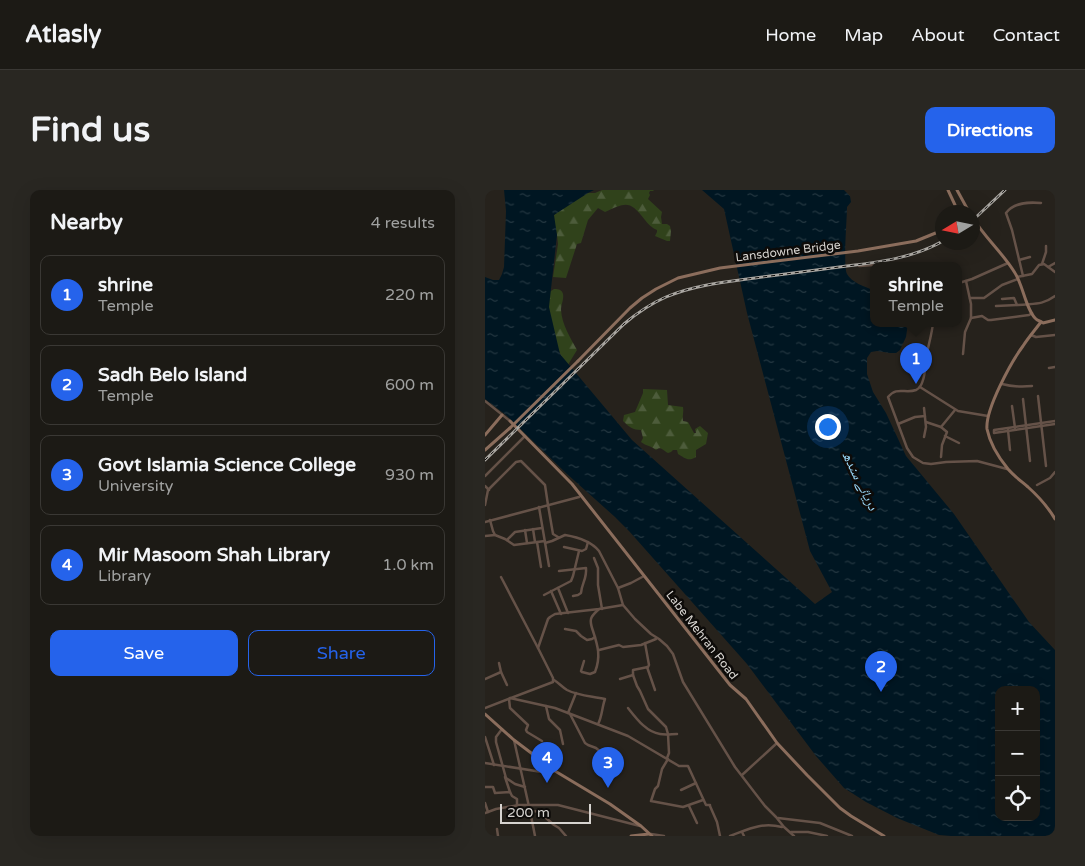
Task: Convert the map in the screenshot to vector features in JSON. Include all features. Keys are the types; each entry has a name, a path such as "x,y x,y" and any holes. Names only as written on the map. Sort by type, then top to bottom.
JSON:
{"main road":[{"path":"948,190 955,205"},
{"path":"957,190 965,205"},
{"path":"980,229 1018,278 1028,305 1036,319 1043,323 1055,320"},
{"name":"Lansdowne Bridge","path":"485,450 642,298 678,278 720,268 858,251 916,241 935,233"},
{"path":"1041,322 1014,360 990,409 987,429 996,452 1008,470 1039,498 1055,519"},
{"path":"485,435 502,415"},
{"name":"Labe Mehran Road","path":"510,421 572,484 730,686 746,699 777,743 840,808 884,836"},
{"path":"486,717 555,771 610,804 651,835"},
{"path":"631,836 651,835"}],"street":[{"path":"1023,276 1006,212 1011,207 1028,202 1041,203"},
{"path":"970,298 984,298 1018,278 1032,274 1039,265 1043,264 1046,246"},
{"path":"1019,260 1030,257"},
{"path":"962,282 1007,263"},
{"path":"1043,264 1055,272"},
{"path":"1048,267 1055,264"},
{"path":"859,266 870,265"},
{"path":"963,354 965,332 971,318 971,304 966,281"},
{"path":"996,306 1042,303 1055,296"},
{"path":"1002,299 1014,298 1017,305"},
{"path":"971,318 983,316 991,320 1032,314"},
{"path":"920,387 925,372 926,355 932,327"},
{"path":"1031,335 1036,337 1054,336"},
{"path":"1049,368 1055,367"},
{"path":"1002,384 1012,387 1032,386"},
{"path":"920,387 955,410 963,413 988,416"},
{"path":"920,387 912,390 896,391 888,396 897,424 913,457 923,463 931,464 977,461 1008,470"},
{"path":"1038,396 1046,466"},
{"path":"1023,399 1030,461"},
{"path":"485,401 510,421"},
{"path":"1012,406 1015,428"},
{"path":"924,408 926,422 924,437"},
{"path":"941,427 955,410"},
{"path":"897,424 915,417 925,416"},
{"path":"926,422 941,427 947,432 942,445 941,457"},
{"path":"1015,428 994,433 994,430 1055,422"},
{"path":"1008,430 1011,450"},
{"path":"485,476 525,436"},
{"path":"945,436 959,443"},
{"path":"485,505 489,490 516,462 521,460 545,485 553,534 559,537"},
{"path":"1037,485 1050,478 1055,472"},
{"path":"485,486 489,490"},
{"path":"485,522 579,497"},
{"path":"539,507 549,566"},
{"path":"490,520 495,535"},
{"path":"507,540 515,532 543,528"},
{"path":"533,529 541,567"},
{"path":"525,530 527,543"},
{"path":"485,536 495,535 514,545 552,542 562,535 567,535 595,546 618,588 623,604 635,619 667,646 673,654 683,682 735,767 765,806 793,836"},
{"path":"564,547 579,551 584,550 588,542"},
{"path":"544,594 571,582 579,551"},
{"path":"594,558 598,568 600,609"},
{"path":"559,571 586,568 587,575 581,593 573,596"},
{"path":"618,588 644,576"},
{"path":"501,577 554,680 567,690 605,699 598,724"},
{"path":"558,588 568,613"},
{"path":"551,591 561,614"},
{"path":"539,648 550,616 623,604"},
{"path":"584,661 581,671 593,674 598,663 599,650 591,620 592,616 600,609"},
{"path":"565,629 576,631 587,640 595,637"},
{"path":"599,650 619,645 623,647 645,643 657,638"},
{"path":"645,643 649,662 647,667 655,690"},
{"path":"499,663 507,685"},
{"path":"647,667 634,669 633,675 648,709 666,727 669,753 651,801 683,807 703,800"},
{"path":"485,678 501,672"},
{"path":"620,679 633,675"},
{"path":"485,708 554,680"},
{"path":"576,693 569,713 585,743 596,748 610,760"},
{"path":"509,698 555,708 598,724 629,736 679,766 688,766 706,806 711,806 721,836"},
{"path":"509,698 511,708 528,725 527,732 542,741"},
{"path":"546,706 549,719 560,730 563,744"},
{"path":"628,708 640,723 656,733 677,734"},
{"path":"502,729 496,737 496,742 507,785 512,796 517,799 517,805"},
{"path":"485,737 494,765"},
{"path":"515,740 535,836"},
{"path":"742,775 777,743"},
{"path":"485,763 542,772 555,771"},
{"path":"505,775 511,783 525,787"},
{"path":"681,790 696,784"},
{"path":"485,787 493,787 495,793 510,792"},
{"path":"485,803 486,813 517,805 557,805 641,826"},
{"path":"689,805 697,822"},
{"path":"531,812 538,811 566,836"},
{"path":"777,818 820,823 852,836"},
{"path":"730,836 753,826 773,824 784,827"},
{"path":"497,829 498,836"},
{"path":"742,832 744,836"},
{"path":"789,832 808,832 827,836"},
{"path":"803,836 808,832"},
{"path":"651,835 665,836"}],"green space":[{"path":"602,190 654,190 650,191 648,199 662,212 662,224 670,226 670,241 655,236 657,230 649,225 631,206 618,206 605,212 598,208 588,220 581,243 577,244 566,278 553,277 558,244 552,220 554,215 588,193"},
{"path":"554,289 560,290 563,293 561,310 563,321 577,350 566,368 549,326 548,293"},
{"path":"643,389 667,390 668,405 683,407 683,421 688,422 694,433 696,433 695,429 700,426 708,433 706,444 696,450 696,457 687,459 678,454 677,450 668,453 660,448 656,450 641,442 643,438 641,430 631,428 623,421 624,415 635,412"}],"water":[{"name":"دریائے سندھ","path":"504,190 594,190 554,215 557,235 549,307 560,354 632,440 815,604 832,592 810,551 747,313 724,209 702,190 844,190 850,196 851,202 847,207 845,242 846,269 849,277 855,282 870,289 870,327 907,327 906,337 900,350 896,353 871,352 867,358 867,374 873,392 886,413 906,456 954,514 1029,622 1055,650 1055,836 939,835 897,818 844,788 816,756 747,664 629,531 506,415 485,399 485,277 499,280 504,267 506,211"}],"railway":[{"path":"980,213 1005,190"},
{"path":"877,262 920,252 935,245"},
{"path":"485,460 624,324 660,300 710,284 870,263"}],"place":[{"name":"shrine","path":"916,384"},
{"name":"Sadh Belo Island","path":"881,692"},
{"name":"Mir Masoom Shah Library","path":"547,783"},
{"name":"Govt Islamia Science College","path":"608,788"}]}
